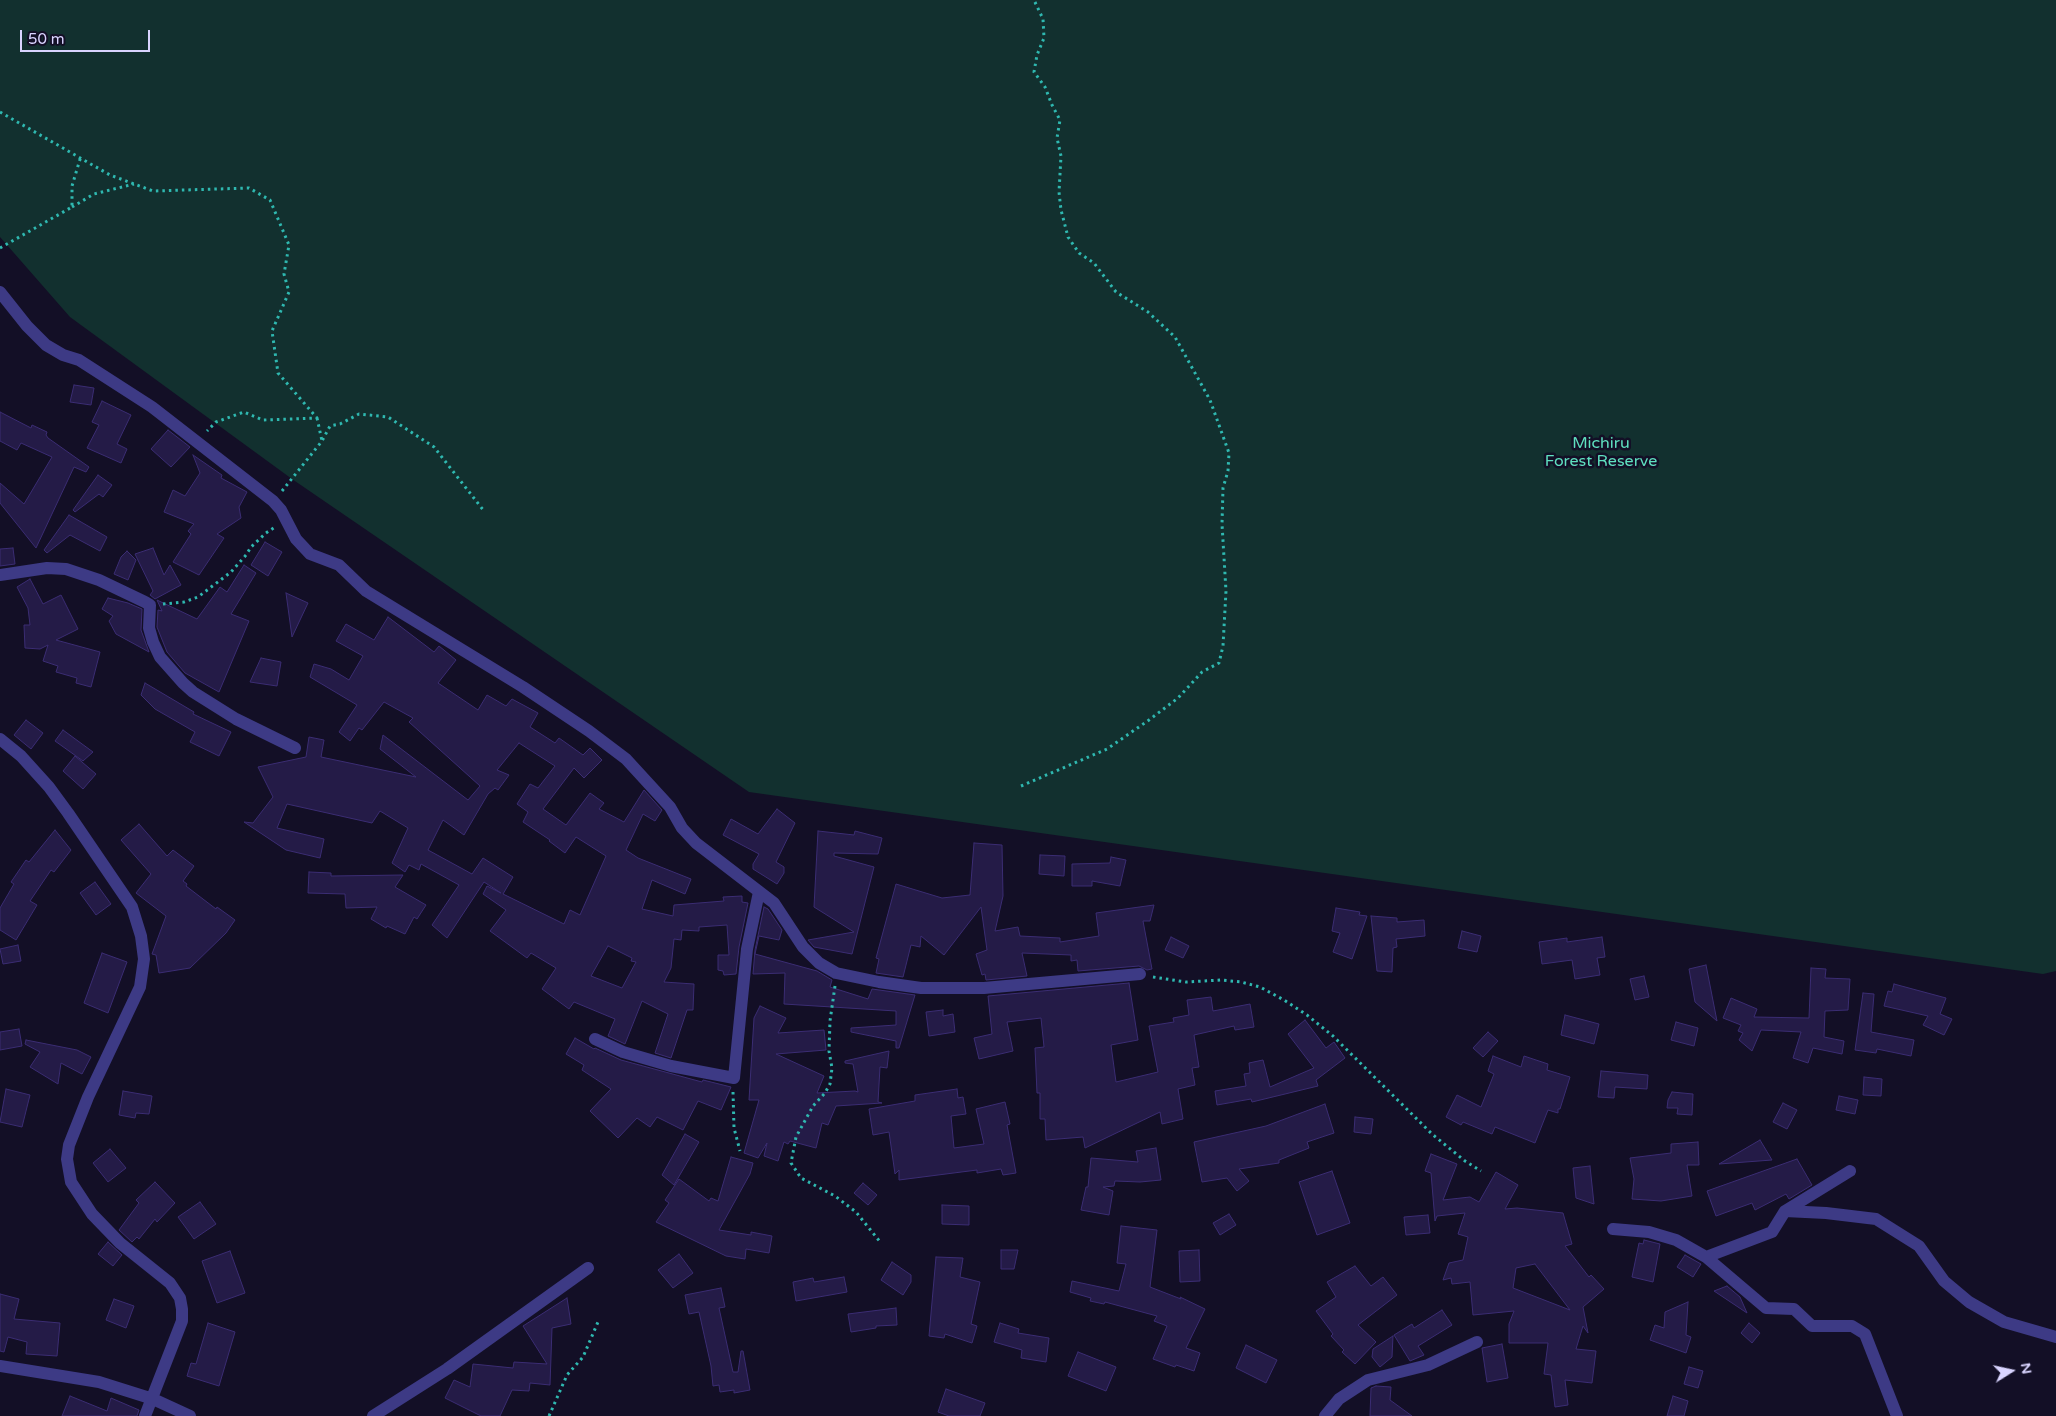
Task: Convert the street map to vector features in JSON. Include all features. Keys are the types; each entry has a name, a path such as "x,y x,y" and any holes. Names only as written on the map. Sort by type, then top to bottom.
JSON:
{"street":[{"path":"0,292 46,345 63,355 79,360 138,398 273,501 281,510 296,539 310,554 339,565 366,591 523,688 626,759 670,807 682,828 696,843 779,908 810,956 836,973 921,988 984,988 1140,974"},
{"path":"0,575 47,568 66,569 99,580 150,605 150,628 153,642 172,672 193,692 213,705 236,719 294,748"},
{"path":"0,739 26,762 49,787 68,813 132,907 141,936 144,960 140,987 88,1097 69,1145 66,1159 72,1182 92,1214 120,1243 170,1283 180,1298 182,1321 145,1416"},
{"path":"595,1039 623,1052 658,1063 734,1078 747,949 759,892"},
{"path":"1706,1257 1772,1232 1785,1211 1850,1171"},
{"path":"1785,1211 1826,1213 1876,1219 1919,1246 1944,1281 1969,1302 2004,1322 2056,1337"},
{"path":"1612,1228 1649,1232 1676,1240 1706,1257 1766,1308 1794,1309 1812,1326 1852,1326 1864,1334 1897,1416"},
{"path":"374,1416 447,1369 588,1268"},
{"path":"1325,1416 1339,1399 1368,1380 1428,1365 1477,1342"},
{"path":"0,1366 99,1382 153,1398 190,1416"}],"path":[{"path":"1021,786 1107,749 1150,720 1178,698 1202,672 1219,663 1226,591 1222,524 1223,488 1228,471 1229,453 1210,400 1175,337 1148,312 1116,292 1094,263 1079,253 1068,237 1061,210 1059,192 1061,156 1056,138 1060,120 1045,87 1034,72 1037,55 1044,38 1042,19 1034,0"},
{"path":"0,112 52,142 81,156 110,175 153,191 249,188 270,200 289,245 284,274 289,292 272,331 278,373 317,418 322,441"},
{"path":"72,207 72,186 81,156"},
{"path":"0,248 94,194 134,184"},
{"path":"197,443 216,422 244,412 263,420 317,418"},
{"path":"273,501 322,441 330,426 340,424 359,414 388,418 434,447 484,511"},
{"path":"150,605 184,602 198,597 231,572 251,547 266,533 287,521"},
{"path":"836,973 830,1021 829,1050 832,1068 830,1084 825,1093 813,1106 796,1137 791,1163 801,1178 835,1196 856,1212 881,1243"},
{"path":"1140,974 1186,982 1221,980 1241,982 1260,987 1284,1000 1307,1015 1333,1036 1432,1134 1481,1172"},
{"path":"733,1088 734,1128 740,1151"},
{"path":"549,1416 566,1375 583,1357 598,1322"}],"green space":[{"name":"Michiru Forest Reserve","path":"0,0 2056,0 2056,971 2043,974 749,792 292,479 70,317 0,237"}],"building":[{"path":"74,385 94,388 91,405 70,402"},
{"path":"102,401 131,415 117,444 127,449 121,463 87,448 99,425 92,422"},
{"path":"0,412 31,428 32,425 47,432 48,438 89,467 86,472 74,467 36,548 0,503 0,483 24,504 52,457 21,443 17,450 0,441"},
{"path":"168,430 190,447 171,467 151,449"},
{"path":"193,455 222,475 221,478 247,492 239,507 241,518 217,534 224,538 199,575 173,562 191,534 188,531 194,524 164,512 173,490 185,496 200,473"},
{"path":"98,475 112,485 103,497 99,494 75,512 73,510"},
{"path":"69,515 107,537 100,551 70,535 47,553 44,550"},
{"path":"265,542 282,552 268,576 251,565"},
{"path":"13,548 15,564 0,566 0,549"},
{"path":"153,548 164,575 170,565 181,585 155,599 150,595 153,591 135,554"},
{"path":"127,551 136,560 128,580 114,574 121,557"},
{"path":"244,565 256,573 231,614 249,621 219,692 185,673 167,652 157,627 158,610 162,611 157,600 197,619 220,587 227,592"},
{"path":"30,579 43,604 61,595 78,629 56,640 100,652 91,687 76,683 77,678 56,672 58,666 43,661 48,645 40,649 25,648 24,625 30,625 28,608 17,587"},
{"path":"286,593 308,603 292,637"},
{"path":"108,598 142,609 141,630 149,652 116,634 109,621 113,616 102,609"},
{"path":"388,617 434,652 439,646 456,660 438,683 478,710 487,695 506,706 512,699 538,713 530,727 555,743 559,738 583,755 590,748 602,760 584,778 574,768 543,809 566,825 590,793 604,803 599,809 624,822 644,790 662,810 655,821 643,814 626,850 638,858 691,879 685,894 652,880 642,909 673,916 674,905 724,901 723,897 742,896 742,902 748,903 739,947 736,974 724,975 723,971 718,970 718,955 729,955 727,925 699,927 699,931 682,930 681,940 674,939 671,968 664,982 694,984 693,1010 687,1010 671,1058 655,1053 668,1014 642,1001 625,1044 608,1036 615,1019 574,1002 569,1009 542,989 556,968 531,953 527,958 490,931 506,910 483,894 487,886 501,893 484,882 447,938 432,925 459,885 421,864 419,870 409,865 405,872 392,863 408,828 380,811 372,823 287,804 277,828 324,839 320,858 286,850 244,822 253,823 273,797 258,767 306,757 309,737 324,740 321,757 416,777 380,749 383,735 468,800 480,786 409,722 413,718 384,702 362,730 359,728 350,741 339,732 357,705 310,677 314,664 331,669 349,680 363,656 336,641 346,624 374,640","holes":["519,743 555,766 538,788 530,784 517,804 528,812 523,822 550,840 565,853 576,837 606,856 580,915 570,910 564,924 503,894 513,877 483,858 472,874 428,850 443,820 464,835 488,794 495,788 498,790 509,775 497,770","608,946 632,958 631,961 636,962 622,988 591,976"]},
{"path":"261,658 281,662 277,686 250,682"},
{"path":"145,683 194,712 193,714 231,732 219,756 190,742 195,732 155,709 141,695"},
{"path":"26,720 43,733 31,749 14,735"},
{"path":"63,730 93,752 83,761 55,741"},
{"path":"75,756 96,774 83,789 63,771"},
{"path":"777,809 795,823 776,862 784,867 784,873 777,884 753,869 753,864 759,854 723,835 731,819 758,834"},
{"path":"139,824 167,856 173,850 194,866 183,881 187,884 186,886 216,909 217,907 235,920 226,933 190,968 159,973 156,955 152,954 166,916 136,893 151,874 121,840"},
{"path":"55,830 71,850 54,872 51,870 30,901 37,905 16,940 0,930 0,908 14,884 11,882 26,860 29,862"},
{"path":"818,831 854,835 855,831 882,838 878,854 834,853 834,856 874,867 852,954 814,947 808,940 854,932 814,907"},
{"path":"974,843 1002,845 1003,896 995,931 1018,927 1020,936 1060,938 1060,942 1099,936 1096,913 1154,905 1150,921 1143,921 1152,969 1147,970 1139,966 1078,971 1077,960 1071,961 1071,955 1022,953 1027,976 986,980 985,974 982,975 976,954 987,950 981,907 944,955 921,936 920,947 911,945 903,977 876,973 879,959 876,958 896,884 942,898 970,895"},
{"path":"1040,855 1065,856 1064,876 1039,874"},
{"path":"1111,857 1126,860 1120,886 1092,881 1092,886 1072,886 1072,864 1110,863"},
{"path":"309,872 331,873 331,876 403,875 395,887 426,905 417,919 414,917 405,934 387,926 386,928 371,919 377,907 346,908 345,894 308,893"},
{"path":"95,882 111,904 96,915 80,893"},
{"path":"764,907 768,909 782,930 779,940 759,936 755,954 817,971 832,980 830,987 868,999 872,989 915,995 899,1048 896,1048 896,1041 851,1032 851,1028 896,1025 896,1011 784,1004 785,973 753,974 755,950"},
{"path":"1336,908 1360,912 1359,915 1367,916 1352,959 1333,952 1340,933 1332,931"},
{"path":"1371,916 1397,918 1397,922 1424,920 1425,936 1396,939 1397,947 1393,948 1392,972 1377,971"},
{"path":"1462,931 1481,936 1477,952 1458,948"},
{"path":"1171,937 1189,946 1183,958 1165,950"},
{"path":"1602,937 1605,957 1597,958 1600,975 1575,979 1572,960 1542,964 1539,942 1567,938 1567,942"},
{"path":"18,945 21,961 3,964 0,949"},
{"path":"102,953 127,962 108,1013 84,1003"},
{"path":"1706,965 1717,1021 1695,1002 1689,969"},
{"path":"1811,968 1826,969 1825,978 1850,979 1848,1010 1825,1011 1824,1037 1844,1041 1842,1054 1813,1048 1808,1063 1793,1058 1801,1032 1761,1030 1752,1051 1739,1040 1743,1033 1738,1031 1741,1025 1723,1018 1731,998 1757,1009 1754,1017 1809,1018"},
{"path":"1644,976 1649,997 1635,1000 1630,979"},
{"path":"1129,983 1138,1040 1111,1045 1116,1082 1158,1072 1149,1026 1174,1022 1173,1018 1189,1015 1187,1000 1211,997 1213,1011 1250,1004 1254,1027 1235,1030 1234,1026 1194,1035 1199,1067 1192,1068 1195,1085 1178,1089 1183,1119 1162,1124 1160,1112 1085,1148 1083,1137 1046,1140 1045,1119 1040,1119 1040,1093 1037,1093 1035,1048 1044,1047 1041,1018 1007,1022 1013,1051 979,1059 974,1038 992,1034 988,996"},
{"path":"1894,984 1946,998 1940,1014 1952,1019 1944,1035 1923,1025 1928,1016 1884,1006 1888,991 1892,992"},
{"path":"1863,993 1874,994 1871,1032 1914,1040 1911,1056 1877,1049 1876,1053 1855,1050"},
{"path":"760,1006 786,1018 778,1033 824,1030 826,1050 776,1054 824,1076 817,1093 858,1092 853,1064 845,1063 845,1061 889,1051 887,1068 880,1067 878,1102 882,1103 836,1106 828,1125 822,1123 816,1148 790,1141 788,1144 784,1142 778,1161 764,1156 767,1143 758,1158 744,1153 759,1100 749,1100 754,1018"},
{"path":"943,1010 943,1016 953,1014 955,1032 929,1036 926,1012"},
{"path":"1565,1015 1599,1024 1594,1044 1561,1035"},
{"path":"1305,1020 1326,1048 1334,1042 1345,1058 1316,1080 1318,1086 1252,1102 1251,1099 1217,1105 1215,1091 1246,1086 1244,1074 1250,1073 1249,1063 1263,1060 1270,1087 1314,1068 1288,1034"},
{"path":"1676,1022 1698,1028 1694,1046 1671,1040"},
{"path":"19,1029 22,1046 0,1050 0,1032"},
{"path":"1488,1032 1498,1041 1483,1057 1473,1048"},
{"path":"575,1038 594,1049 621,1060 702,1082 703,1080 731,1087 721,1110 698,1101 683,1130 657,1117 650,1127 637,1118 618,1138 590,1111 611,1089 582,1070 584,1065 566,1054"},
{"path":"26,1040 77,1050 91,1057 82,1074 61,1063 58,1084 30,1067 40,1052 25,1044"},
{"path":"1493,1056 1521,1067 1524,1056 1548,1064 1547,1070 1570,1077 1558,1113 1548,1110 1535,1143 1495,1127 1492,1134 1463,1122 1461,1125 1446,1117 1457,1095 1481,1107 1494,1074 1488,1071"},
{"path":"1601,1071 1648,1075 1647,1089 1615,1087 1614,1098 1598,1097"},
{"path":"1864,1077 1882,1079 1881,1096 1863,1095"},
{"path":"6,1089 30,1095 22,1127 0,1122"},
{"path":"957,1089 958,1098 963,1097 966,1114 951,1116 954,1148 984,1144 976,1109 1005,1102 1010,1124 1007,1125 1016,1173 1003,1175 1001,1169 977,1173 977,1170 899,1180 899,1170 895,1174 889,1132 873,1135 869,1109 915,1101 915,1095"},
{"path":"123,1091 152,1096 149,1114 136,1113 135,1118 119,1115"},
{"path":"1672,1092 1693,1094 1692,1115 1677,1114 1678,1108 1667,1108"},
{"path":"1839,1096 1858,1100 1855,1114 1836,1110"},
{"path":"1783,1103 1797,1110 1787,1129 1773,1122"},
{"path":"1325,1104 1334,1133 1307,1142 1309,1148 1279,1160 1279,1163 1239,1169 1249,1181 1237,1191 1227,1178 1202,1182 1194,1142 1266,1126"},
{"path":"1355,1117 1373,1119 1371,1134 1354,1132"},
{"path":"685,1134 699,1142 674,1185 662,1175"},
{"path":"1760,1140 1772,1160 1719,1164"},
{"path":"1698,1142 1699,1165 1687,1165 1692,1196 1661,1201 1632,1199 1634,1179 1630,1158 1671,1153 1671,1144"},
{"path":"1156,1148 1161,1180 1140,1182 1115,1181 1114,1186 1103,1187 1113,1191 1109,1215 1081,1210 1086,1187 1088,1187 1091,1158 1138,1162 1136,1151"},
{"path":"110,1149 126,1168 108,1182 93,1163"},
{"path":"1431,1154 1457,1164 1443,1200 1470,1197 1479,1202 1496,1172 1518,1185 1505,1209 1517,1208 1563,1213 1572,1244 1565,1246 1589,1277 1591,1275 1604,1289 1583,1307 1588,1333 1583,1326 1576,1349 1596,1351 1592,1383 1565,1380 1568,1405 1555,1407 1551,1375 1544,1374 1548,1343 1509,1343 1509,1324 1514,1311 1473,1315 1470,1282 1452,1284 1451,1278 1443,1280 1449,1263 1463,1260 1468,1237 1458,1234 1465,1213 1437,1216 1435,1221 1431,1173 1425,1171","holes":["1535,1264 1570,1310 1513,1288 1516,1268"]},
{"path":"731,1157 753,1163 750,1174 719,1230 751,1235 751,1232 772,1236 769,1253 746,1249 745,1259 726,1256 656,1222 669,1203 665,1200 679,1179 709,1201 711,1198 718,1201"},
{"path":"1797,1159 1812,1185 1789,1199 1786,1194 1755,1210 1752,1203 1716,1216 1707,1191"},
{"path":"1590,1166 1594,1204 1576,1198 1573,1168"},
{"path":"1332,1171 1350,1223 1317,1235 1299,1182"},
{"path":"155,1182 175,1203 157,1222 155,1219 139,1239 137,1237 132,1242 119,1230 139,1203 136,1200"},
{"path":"863,1183 877,1195 868,1205 854,1193"},
{"path":"200,1202 216,1224 194,1239 178,1217"},
{"path":"942,1205 969,1206 969,1225 942,1224"},
{"path":"1229,1214 1236,1225 1220,1235 1213,1223"},
{"path":"1428,1215 1430,1233 1406,1235 1404,1217"},
{"path":"1121,1226 1157,1230 1150,1287 1181,1299 1180,1297 1205,1309 1186,1348 1200,1353 1194,1371 1153,1359 1167,1326 1154,1321 1157,1316 1105,1302 1104,1304 1090,1301 1091,1298 1070,1292 1072,1281 1119,1291 1126,1264 1117,1263"},
{"path":"1644,1240 1660,1244 1653,1282 1632,1277 1639,1243 1643,1244"},
{"path":"108,1242 122,1255 113,1266 98,1254"},
{"path":"1001,1250 1018,1250 1014,1269 1001,1269"},
{"path":"1199,1250 1200,1281 1180,1282 1179,1251"},
{"path":"230,1251 245,1293 217,1303 202,1261"},
{"path":"679,1254 693,1273 673,1288 658,1270"},
{"path":"1685,1255 1701,1264 1693,1277 1677,1267"},
{"path":"936,1257 963,1258 960,1277 980,1282 971,1324 977,1326 972,1343 945,1334 944,1338 929,1336"},
{"path":"892,1262 911,1275 911,1282 903,1295 881,1280"},
{"path":"1355,1266 1371,1286 1383,1277 1397,1295 1358,1325 1376,1342 1355,1364 1342,1352 1344,1350 1331,1336 1333,1334 1316,1311 1336,1297 1327,1282"},
{"path":"844,1277 847,1292 796,1301 793,1282 813,1278 814,1282"},
{"path":"1727,1286 1740,1297 1747,1313 1714,1291"},
{"path":"721,1288 725,1307 719,1308 733,1372 738,1372 741,1351 743,1351 750,1390 734,1393 734,1390 720,1392 719,1385 713,1386 711,1366 699,1312 689,1314 685,1295"},
{"path":"0,1294 19,1299 14,1319 60,1323 57,1356 26,1354 27,1342 8,1337 4,1352 0,1351"},
{"path":"567,1298 571,1324 552,1328 550,1385 530,1383 529,1391 512,1390 500,1416 481,1416 445,1398 454,1380 470,1387 473,1364 513,1368 514,1362 547,1364 523,1326"},
{"path":"114,1299 134,1306 126,1328 106,1320"},
{"path":"1688,1302 1686,1335 1691,1337 1686,1353 1650,1340 1655,1325 1664,1328 1665,1312"},
{"path":"896,1308 897,1325 876,1326 876,1328 851,1332 848,1314"},
{"path":"1442,1310 1452,1325 1418,1346 1424,1355 1410,1361 1394,1335 1412,1324 1414,1328"},
{"path":"208,1323 235,1332 219,1386 187,1376 191,1363 196,1364"},
{"path":"1000,1323 1019,1329 1018,1333 1049,1338 1046,1362 1021,1358 1022,1350 994,1342"},
{"path":"1749,1323 1760,1333 1752,1343 1741,1333"},
{"path":"1393,1336 1392,1357 1380,1367 1372,1357 1373,1349"},
{"path":"1502,1344 1508,1378 1487,1382 1482,1348"},
{"path":"1246,1345 1277,1360 1266,1383 1236,1368"},
{"path":"1078,1352 1116,1367 1106,1391 1068,1376"},
{"path":"1689,1367 1703,1371 1698,1388 1684,1384"},
{"path":"1376,1386 1391,1387 1390,1400 1412,1416 1370,1416 1371,1388"},
{"path":"946,1389 985,1403 980,1416 949,1416 938,1412"},
{"path":"70,1396 107,1411 111,1398 139,1410 137,1416 62,1416"},
{"path":"1673,1396 1688,1401 1684,1416 1667,1416"}]}
